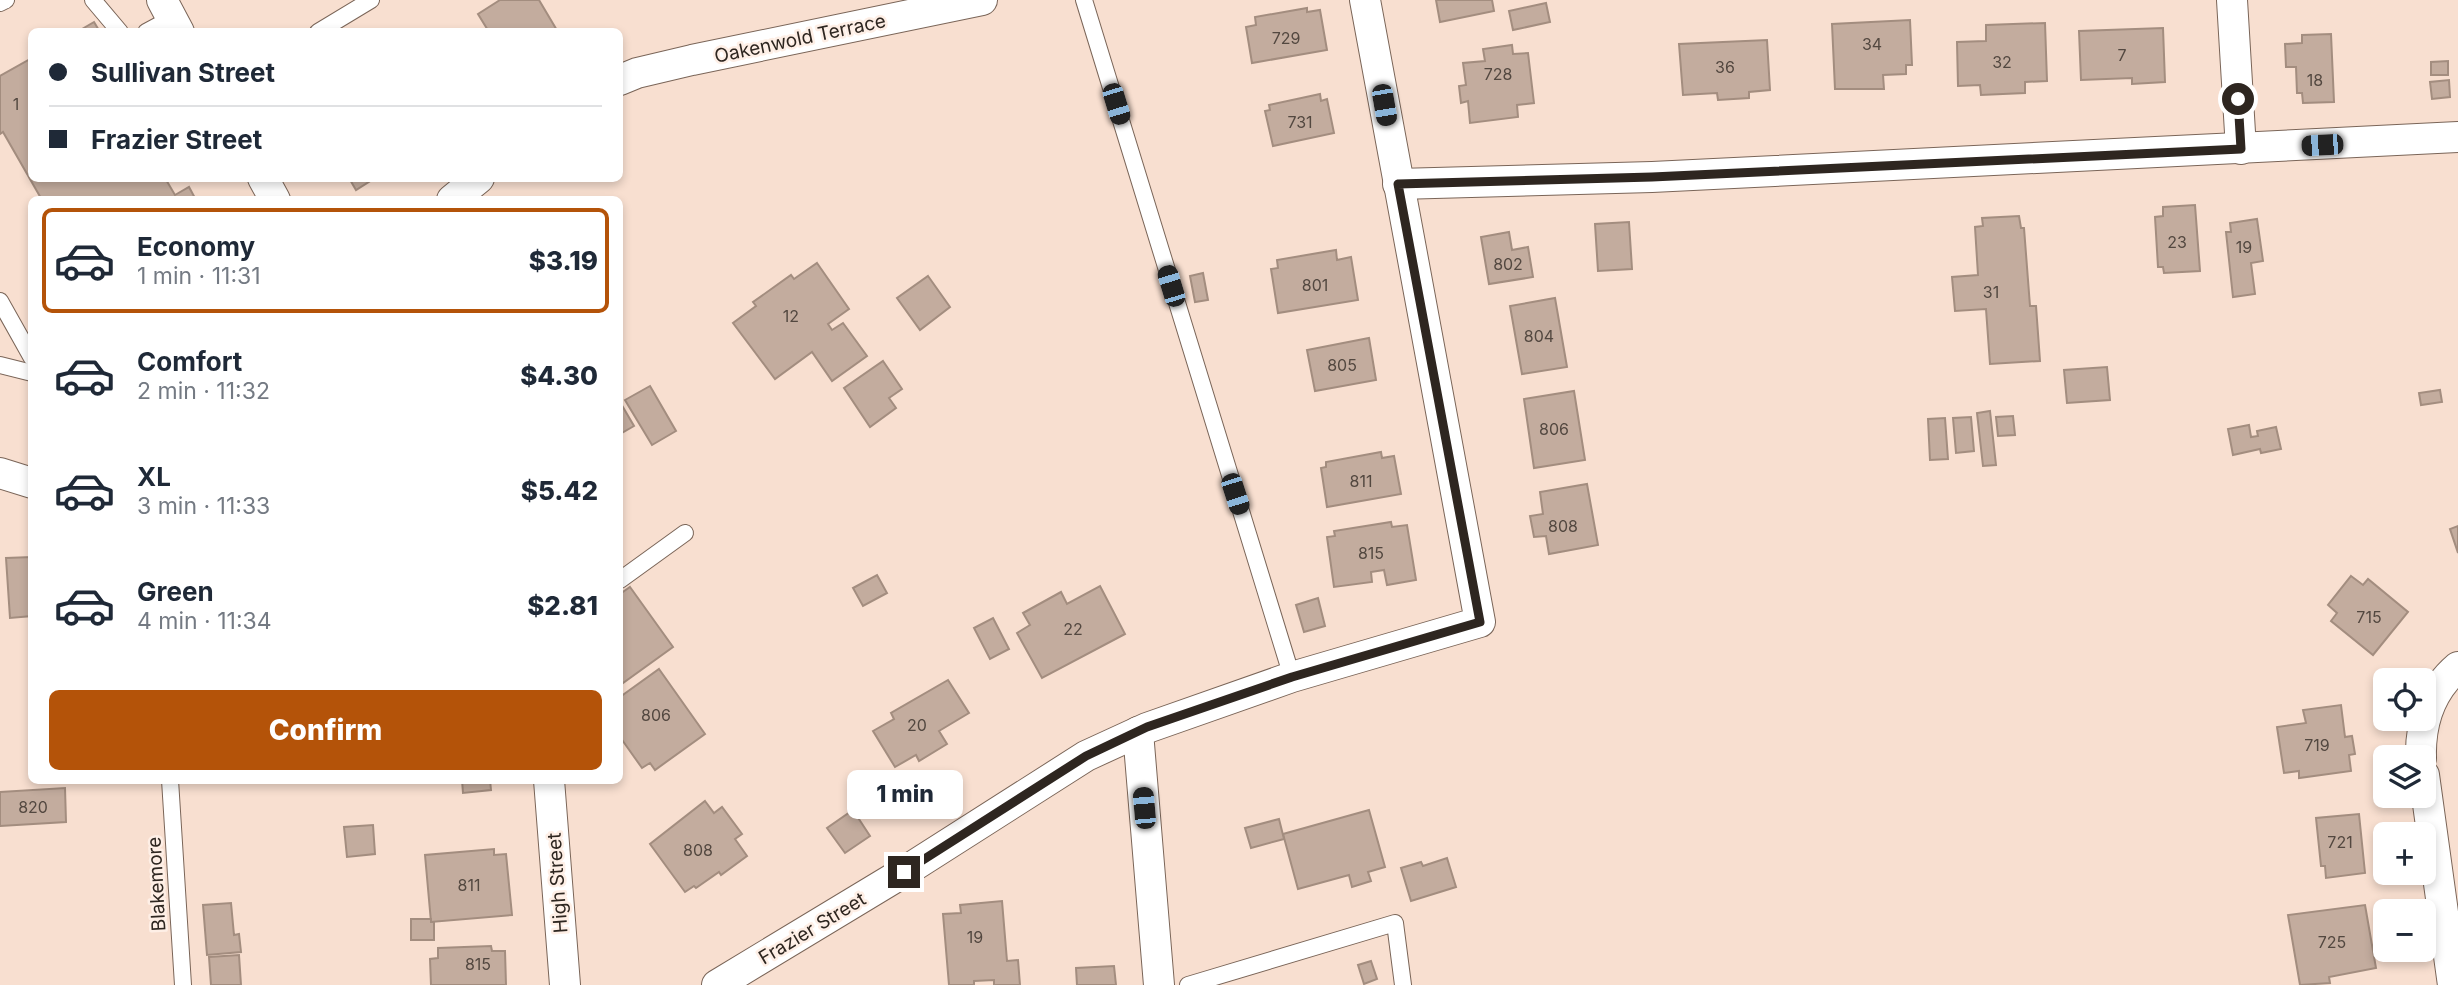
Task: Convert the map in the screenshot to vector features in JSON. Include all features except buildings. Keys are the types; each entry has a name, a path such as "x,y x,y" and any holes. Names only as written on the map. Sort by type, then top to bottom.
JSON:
{"street":[{"name":"Oakenwold Terrace","path":"623,79 692,60 982,0"},
{"path":"1365,0 1398,184 1665,177 2458,137"},
{"path":"2232,0 2241,149"},
{"path":"457,196 474,182"},
{"name":"Frazier Street","path":"717,985 904,872 1086,756 1138,732 1292,677 1480,622 1398,184"},
{"path":"0,473 28,482"},
{"path":"2421,745 2421,733 2432,698 2458,667"},
{"path":"1138,732 1159,985"},
{"name":"High Street","path":"549,784 565,985"},
{"path":"2429,808 2453,985"}],"lane":[{"path":"0,3 6,0"},
{"path":"93,0 117,28"},
{"path":"325,28 371,0"},
{"path":"1084,0 1292,677"},
{"path":"0,302 28,351"},
{"path":"0,365 28,372"},
{"path":"623,578 685,533"},
{"name":"Blakemore","path":"170,784 183,985"},
{"path":"1188,985 1395,923 1403,985"}],"route":[{"path":"904,872 1086,756 1147,727 1292,677 1480,622 1398,184 1652,177 2241,149 2238,99"}]}
